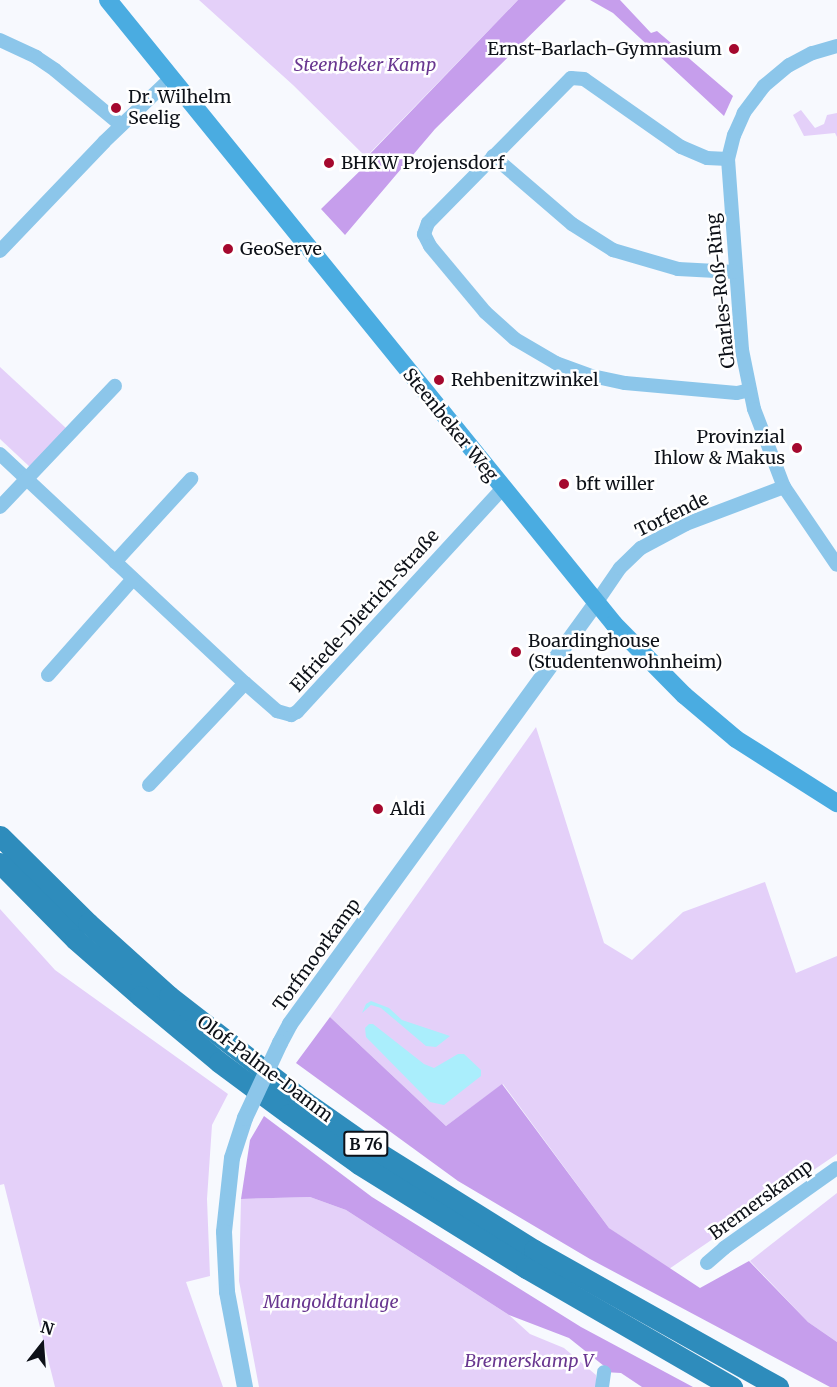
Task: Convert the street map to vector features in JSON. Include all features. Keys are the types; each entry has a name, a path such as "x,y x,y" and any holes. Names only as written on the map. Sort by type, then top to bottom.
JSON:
{"highway":[{"name":"Olof-Palme-Damm","path":"0,836 169,996 233,1048 330,1119 446,1197 534,1250 778,1387"},
{"name":"Olof-Palme-Damm","path":"0,864 75,939 140,996 219,1062 307,1127 359,1164 525,1268 732,1387"}],"main road":[{"name":"Steenbeker Weg","path":"108,0 596,603 668,680 736,739 837,802"}],"street":[{"path":"0,40 36,57 55,70 121,125"},
{"name":"Charles-Roß-Ring","path":"837,46 812,53 789,65 764,86 744,113 734,135 728,159 743,357 750,390 762,430 784,486 837,565"},
{"path":"0,251 121,125 171,78"},
{"path":"728,159 708,158 681,147 584,79 575,78 567,81 428,223 424,234 430,246 462,286 493,320 536,353 592,376 625,383 683,390 737,393 750,390"},
{"path":"493,156 572,224 613,250 678,269 735,272"},
{"path":"0,507 115,386"},
{"name":"Elfriede-Dietrich-Straße","path":"0,454 245,683 277,711 291,715 297,712 502,489"},
{"path":"115,562 191,479"},
{"name":"Torfende","path":"596,603 620,568 641,548 686,524 784,486"},
{"path":"48,675 133,579"},
{"name":"Torfmoorkamp","path":"245,1387 227,1292 224,1232 232,1158 244,1118 291,1024 596,603"},
{"path":"149,785 245,683"},
{"name":"Bremerskamp","path":"707,1263 723,1248 837,1168"},
{"path":"602,1387 604,1372"}],"green space":[{"name":"Steenbeker Kamp","path":"199,0 518,0 366,157 293,85"},
{"path":"801,110 815,128 824,124 827,115 837,113 837,137 835,133 804,136 793,115"},
{"path":"0,367 67,429 31,468 0,439"},
{"path":"536,727 604,943 632,960 683,912 765,882 796,973 837,956 837,1154 669,1269 609,1228 503,1084 446,1126 330,1017"},
{"path":"0,909 55,970 228,1094 212,1125 207,1199 210,1276 186,1282 223,1387 55,1387 4,1184 0,1185"},
{"path":"837,1193 837,1342 808,1322 750,1261"},
{"name":"Mangoldtanlage","path":"310,1197 346,1210 509,1315 530,1334 564,1348 596,1375 596,1387 259,1387 239,1281 241,1199"}],"shaded area":[{"path":"518,0 566,0 435,129 345,235 321,209 370,161 367,157"},
{"path":"590,0 620,0 651,33 657,31 733,96 724,116 613,13"},
{"path":"330,1017 446,1126 502,1084 609,1228 700,1288 749,1261 808,1322 837,1342 837,1387 830,1387 590,1259 458,1181 296,1063"},
{"path":"264,1116 372,1197 581,1327 693,1387 642,1387 621,1373 604,1372 604,1366 569,1338 509,1315 346,1210 310,1197 241,1199 250,1140"}],"water":[{"path":"371,1001 389,1008 402,1020 450,1036 436,1047 426,1046 381,1008 371,1005 362,1013 366,1004"},
{"path":"373,1024 424,1064 434,1068 458,1054 464,1054 481,1070 481,1076 444,1105 430,1102 366,1037 365,1028"}],"place":[{"name":"Ernst-Barlach-Gymnasium","path":"734,49"},
{"name":"Dr. Wilhelm Seelig","path":"116,108"},
{"name":"BHKW Projensdorf","path":"329,163"},
{"name":"GeoServe","path":"228,249"},
{"name":"Rehbenitzwinkel","path":"439,380"},
{"name":"Provinzial Ihlow & Makus","path":"797,448"},
{"name":"bft willer","path":"564,484"},
{"name":"Boardinghouse (Studentenwohnheim)","path":"516,652"},
{"name":"Aldi","path":"378,809"}],"park label":[{"name":"Bremerskamp V","path":"529,1361"}]}
